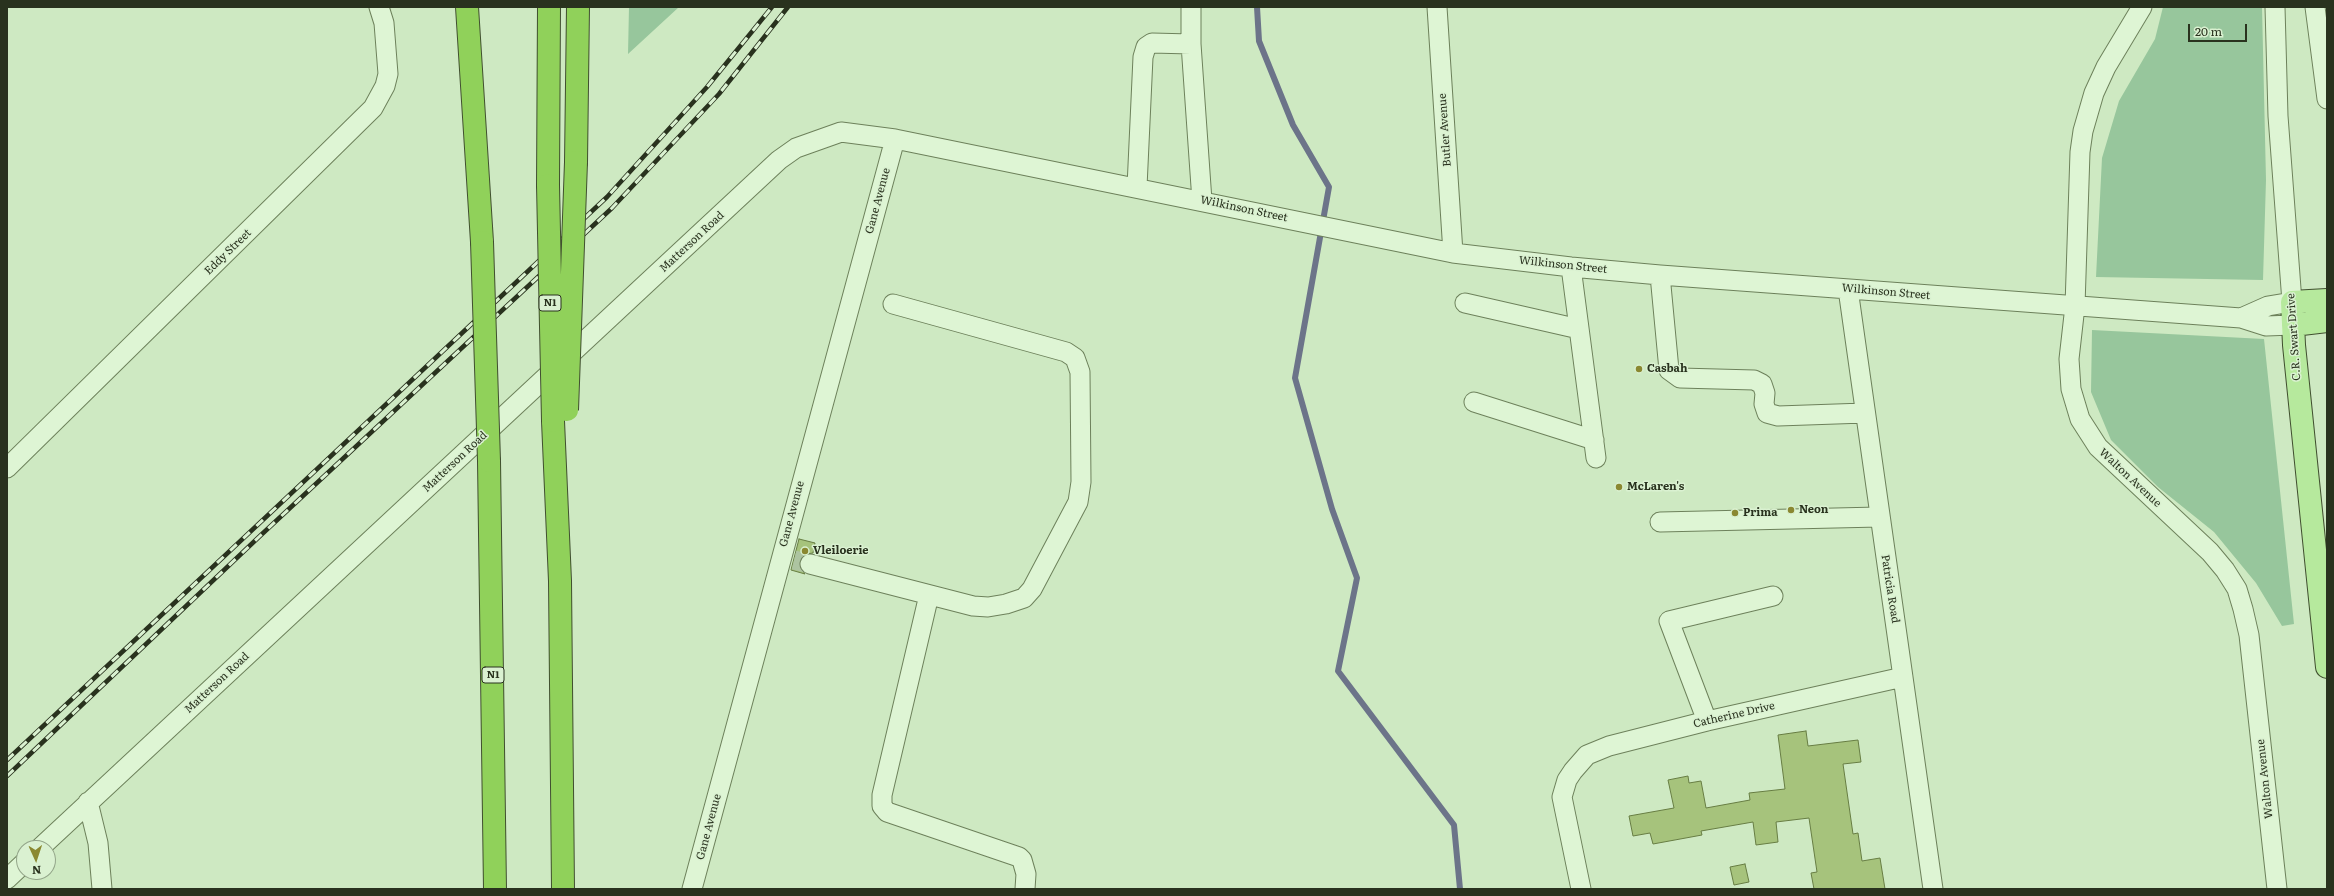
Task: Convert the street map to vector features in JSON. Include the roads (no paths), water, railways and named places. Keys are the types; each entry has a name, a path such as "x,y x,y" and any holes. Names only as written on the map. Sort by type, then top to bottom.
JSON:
{"highway":[{"path":"467,7 479,169"},
{"name":"N1","path":"477,7 479,169 489,461 495,889"},
{"name":"N1","path":"548,7 548,185 560,416 563,889"},
{"path":"560,416 576,162 578,7"}],"main road":[{"path":"2292,302 2327,300"},
{"name":"C.R. Swart Drive","path":"2292,302 2327,667"},
{"path":"2293,324 2327,321"}],"street":[{"name":"Eddy Street","path":"7,468 373,108 385,86 388,74 384,24 379,7"},
{"path":"1191,7 1191,44 1202,200"},
{"name":"Butler Avenue","path":"1437,7 1453,252"},
{"name":"Walton Avenue","path":"2142,7 2106,67 2094,93 2083,131 2080,152 2075,306 2069,359 2069,379 2075,408 2086,429 2103,453 2218,561 2231,579 2241,600 2251,651 2277,889"},
{"name":"C.R. Swart Drive","path":"2276,7 2278,116 2292,302"},
{"path":"2315,7 2327,99"},
{"path":"1137,187 1143,57 1146,47 1152,43 1191,44"},
{"name":"Matterson Road","path":"48,840 787,153 815,140 841,132 895,139"},
{"name":"Wilkinson Street","path":"895,139 1453,252 1571,267 1660,275 2242,318 2266,326 2293,324"},
{"name":"Gane Avenue","path":"692,889 795,560 895,139"},
{"path":"1571,267 1596,458"},
{"path":"1660,275 1669,370 1680,378 1754,380 1762,384 1765,393 1764,404 1768,413 1778,416 1865,413"},
{"name":"Patricia Road","path":"1848,289 1879,517 1904,677 1933,889"},
{"name":"Wilkinson Street","path":"2242,318 2268,306 2292,302"},
{"path":"1465,303 1579,329"},
{"path":"795,560 973,606 988,607 1024,598 1032,589 1078,502 1080,490 1080,368 1075,358 1066,352 893,304"},
{"path":"1474,402 1594,440"},
{"path":"1660,522 1879,517"},
{"path":"929,595 882,795 882,806 887,812 1019,857 1022,860 1026,874 1025,889"},
{"path":"1707,721 1670,622 1773,596"},
{"name":"Catherine Drive","path":"1581,889 1562,796 1567,780 1572,771 1587,756 1609,746 1707,721 1904,677"},
{"path":"88,802 98,843 102,889"},
{"path":"7,879 16,871"}],"waterway":[{"path":"1257,7 1259,41 1293,125 1329,187 1295,378 1332,509 1357,578 1338,671 1454,825 1460,889"}],"tunnel":[{"path":"794,560 810,564"}],"railway":[{"path":"7,760 607,197 707,87 772,7"},
{"path":"7,776 261,535 612,208 719,94 788,7"}],"place":[{"name":"Casbah","path":"1639,369"},
{"name":"McLaren's","path":"1619,487"},
{"name":"Neon","path":"1791,510"},
{"name":"Prima","path":"1735,513"},
{"name":"Vleiloerie","path":"805,551"}]}
